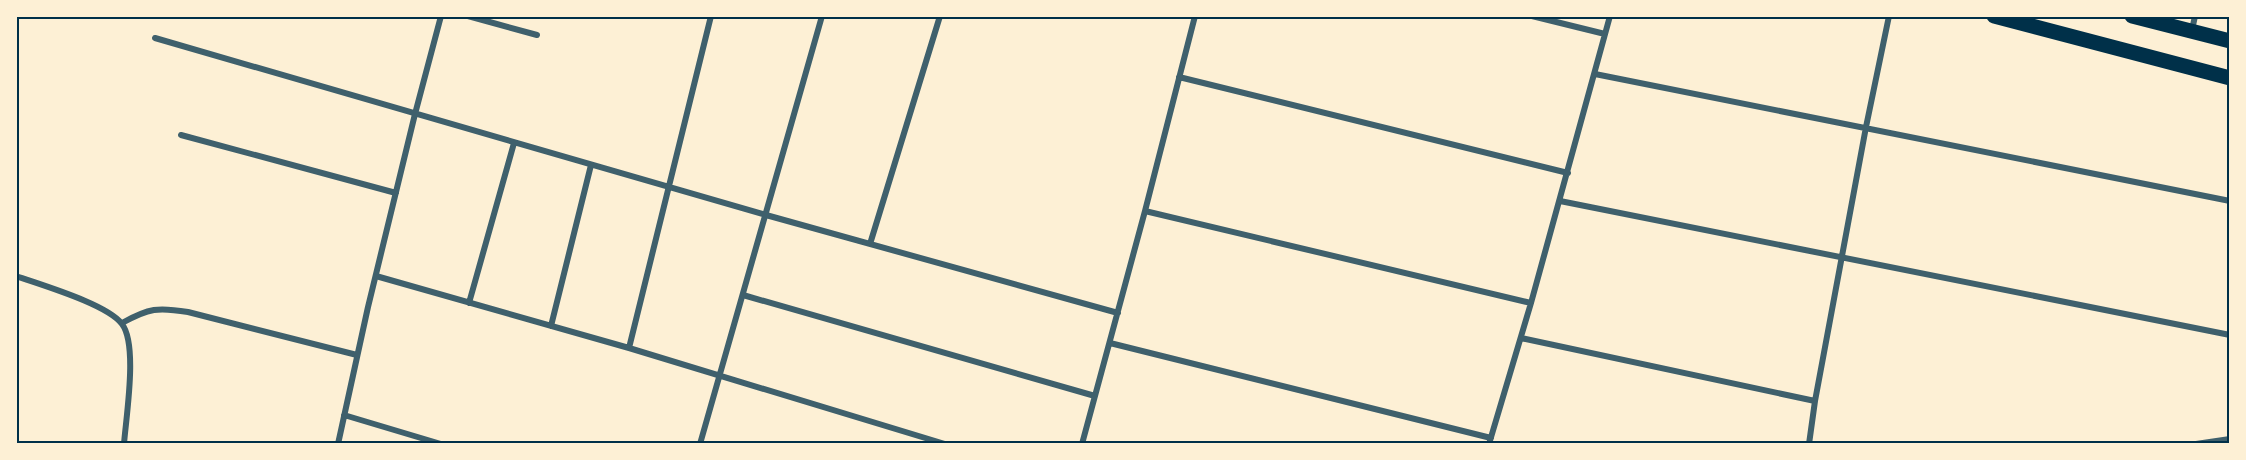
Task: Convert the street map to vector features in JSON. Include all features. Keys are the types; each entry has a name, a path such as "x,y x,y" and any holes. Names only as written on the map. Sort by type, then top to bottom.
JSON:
{"main road":[{"path":"1994,16 2229,78"},
{"path":"2132,16 2193,24 2229,40"}],"street":[{"path":"338,444 376,276 441,16"},
{"path":"468,16 537,35"},
{"path":"629,348 711,16"},
{"path":"700,444 822,16"},
{"path":"870,244 940,16"},
{"path":"1082,444 1195,16"},
{"path":"1532,16 1605,34"},
{"path":"1110,343 1490,441 1596,74 1610,16"},
{"path":"1809,444 1842,256 1889,16"},
{"path":"155,39 669,188 1118,313"},
{"path":"1596,74 2229,201"},
{"path":"1179,77 1568,173"},
{"path":"181,135 396,193"},
{"path":"470,303 514,143"},
{"path":"551,326 591,165"},
{"path":"1560,201 2229,335"},
{"path":"1145,211 1531,303"},
{"path":"16,276 106,311 122,323 129,340 130,369 124,444"},
{"path":"376,276 629,348 945,444"},
{"path":"743,295 1095,396"},
{"path":"122,323 144,311 166,309 188,312 357,355"},
{"path":"1521,338 1815,401"},
{"path":"344,415 438,443"},
{"path":"2196,444 2229,439"}]}
